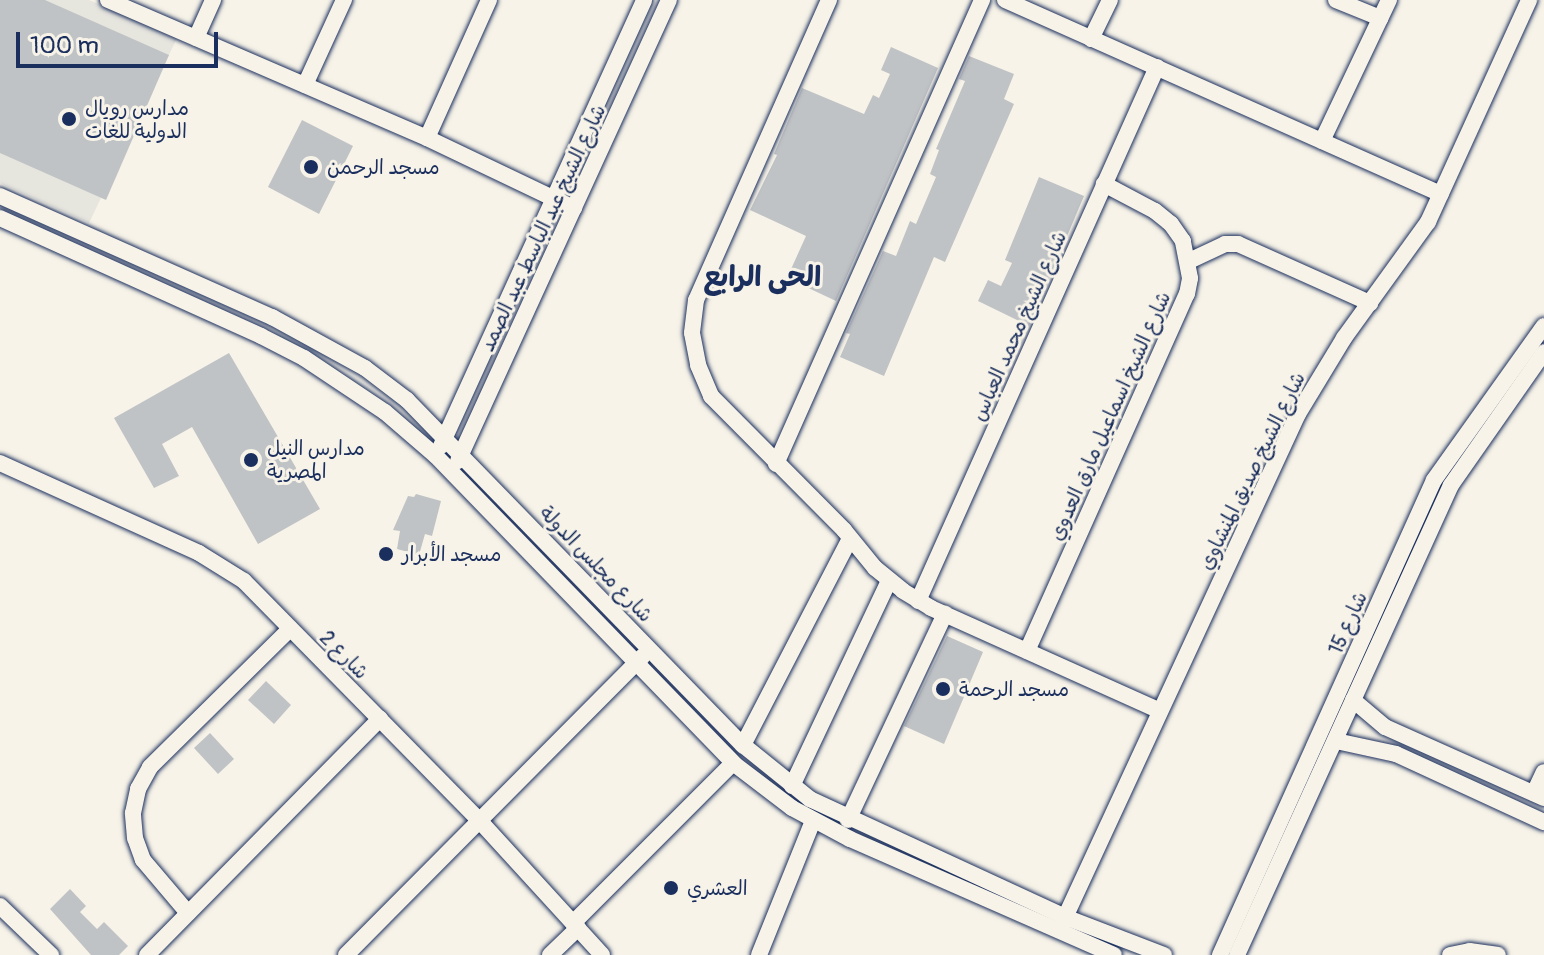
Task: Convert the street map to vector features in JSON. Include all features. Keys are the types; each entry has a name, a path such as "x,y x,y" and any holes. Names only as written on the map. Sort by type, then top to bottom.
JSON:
{"street":[{"path":"108,0 427,138 574,208"},
{"path":"196,38 213,0"},
{"path":"305,85 344,0"},
{"path":"427,138 489,0"},
{"name":"شارع الشيخ عبد الباسط عبد الصمد","path":"436,456 644,0"},
{"name":"شارع الشيخ عبد الباسط عبد الصمد","path":"453,473 669,0"},
{"path":"829,0 696,300 692,333 698,365 711,396 889,581 918,601 945,614 1160,711"},
{"path":"776,464 982,0"},
{"path":"1005,0 1441,194"},
{"path":"1091,39 1110,0"},
{"path":"1336,0 1380,18"},
{"path":"1322,141 1389,0"},
{"name":"شارع الشيخ صديق المنشاوي","path":"1062,924 1298,414 1320,376 1428,222 1529,0"},
{"name":"شارع الشيخ محمد العباس","path":"918,601 1157,67"},
{"path":"1104,184 1155,211 1171,224 1183,241 1189,261 1225,244 1238,244 1370,303"},
{"name":"شارع مجلس الدولة","path":"0,196 320,341 407,400 743,745 792,786 852,827 1062,924 1114,955"},
{"name":"شارع مجلس الدولة","path":"0,218 304,358 385,412 453,473 733,763 772,795 813,821 852,827"},
{"path":"130,277 138,258"},
{"name":"شارع الشيخ اسماعيل مارق العدوي","path":"1027,651 1187,294 1189,261"},
{"name":"شارع 15","path":"1237,955 1336,741 1434,480 1544,326"},
{"name":"شارع 15","path":"1220,955 1383,614 1451,485 1544,352"},
{"name":"شارع 2","path":"0,463 222,565 254,590 478,819 602,955"},
{"path":"743,745 850,539"},
{"path":"792,786 889,581"},
{"path":"852,827 945,614"},
{"path":"188,913 143,860 135,838 133,813 138,789 150,767 290,629"},
{"path":"346,955 478,819 651,649"},
{"path":"1353,700 1385,727 1539,796 1544,772"},
{"path":"147,955 380,719"},
{"path":"1336,741 1396,754 1544,822"},
{"path":"550,955 733,763"},
{"path":"759,955 813,821"},
{"path":"0,906 51,955"},
{"name":"شارع مجلس الدولة","path":"1062,924 1164,955"},
{"path":"1450,955 1470,951 1498,955"}],"shaded area":[{"name":"مدارس رويال الدولية للغات","path":"0,0 89,0 177,38 89,223 0,183"}],"building":[{"name":"مدارس رويال الدولية للغات","path":"0,0 45,0 169,55 106,200 0,153"},
{"path":"891,47 938,68 836,301 787,278 806,236 750,210 777,155 774,154 802,88 864,114 873,95 879,98 890,74 881,70"},
{"path":"969,56 1014,74 1004,99 1014,104 945,262 934,257 884,376 840,357 850,334 846,333 883,251 896,256 910,221 916,224 936,177 930,174 939,150 936,149 965,81 959,79"},
{"name":"مسجد الرحمن","path":"302,120 353,146 319,214 268,187"},
{"path":"1039,177 1084,196 1029,326 978,301 988,280 1001,286 1012,263 1005,260"},
{"name":"مدارس النيل المصرية","path":"229,353 320,509 258,544 192,427 162,444 179,476 154,488 114,418"},
{"name":"مسجد الأبرار","path":"416,494 441,501 432,536 425,534 419,555 397,549 400,531 393,530 408,496 414,497"},
{"name":"مسجد الرحمة","path":"947,636 983,652 944,744 904,726"},
{"path":"266,681 291,705 274,724 248,700"},
{"path":"210,733 234,759 218,774 194,748"},
{"path":"70,889 86,906 80,912 97,929 104,922 128,946 119,955 91,955 50,909"}],"place":[{"name":"مدارس رويال الدولية للغات","path":"69,119"},
{"name":"مسجد الرحمن","path":"311,167"},
{"name":"مدارس النيل المصرية","path":"251,460"},
{"name":"مسجد الأبرار","path":"386,554"},
{"name":"مسجد الرحمة","path":"943,689"},
{"name":"العشري","path":"671,888"}],"district":[{"name":"الحى الرابع","path":"762,278"}]}
